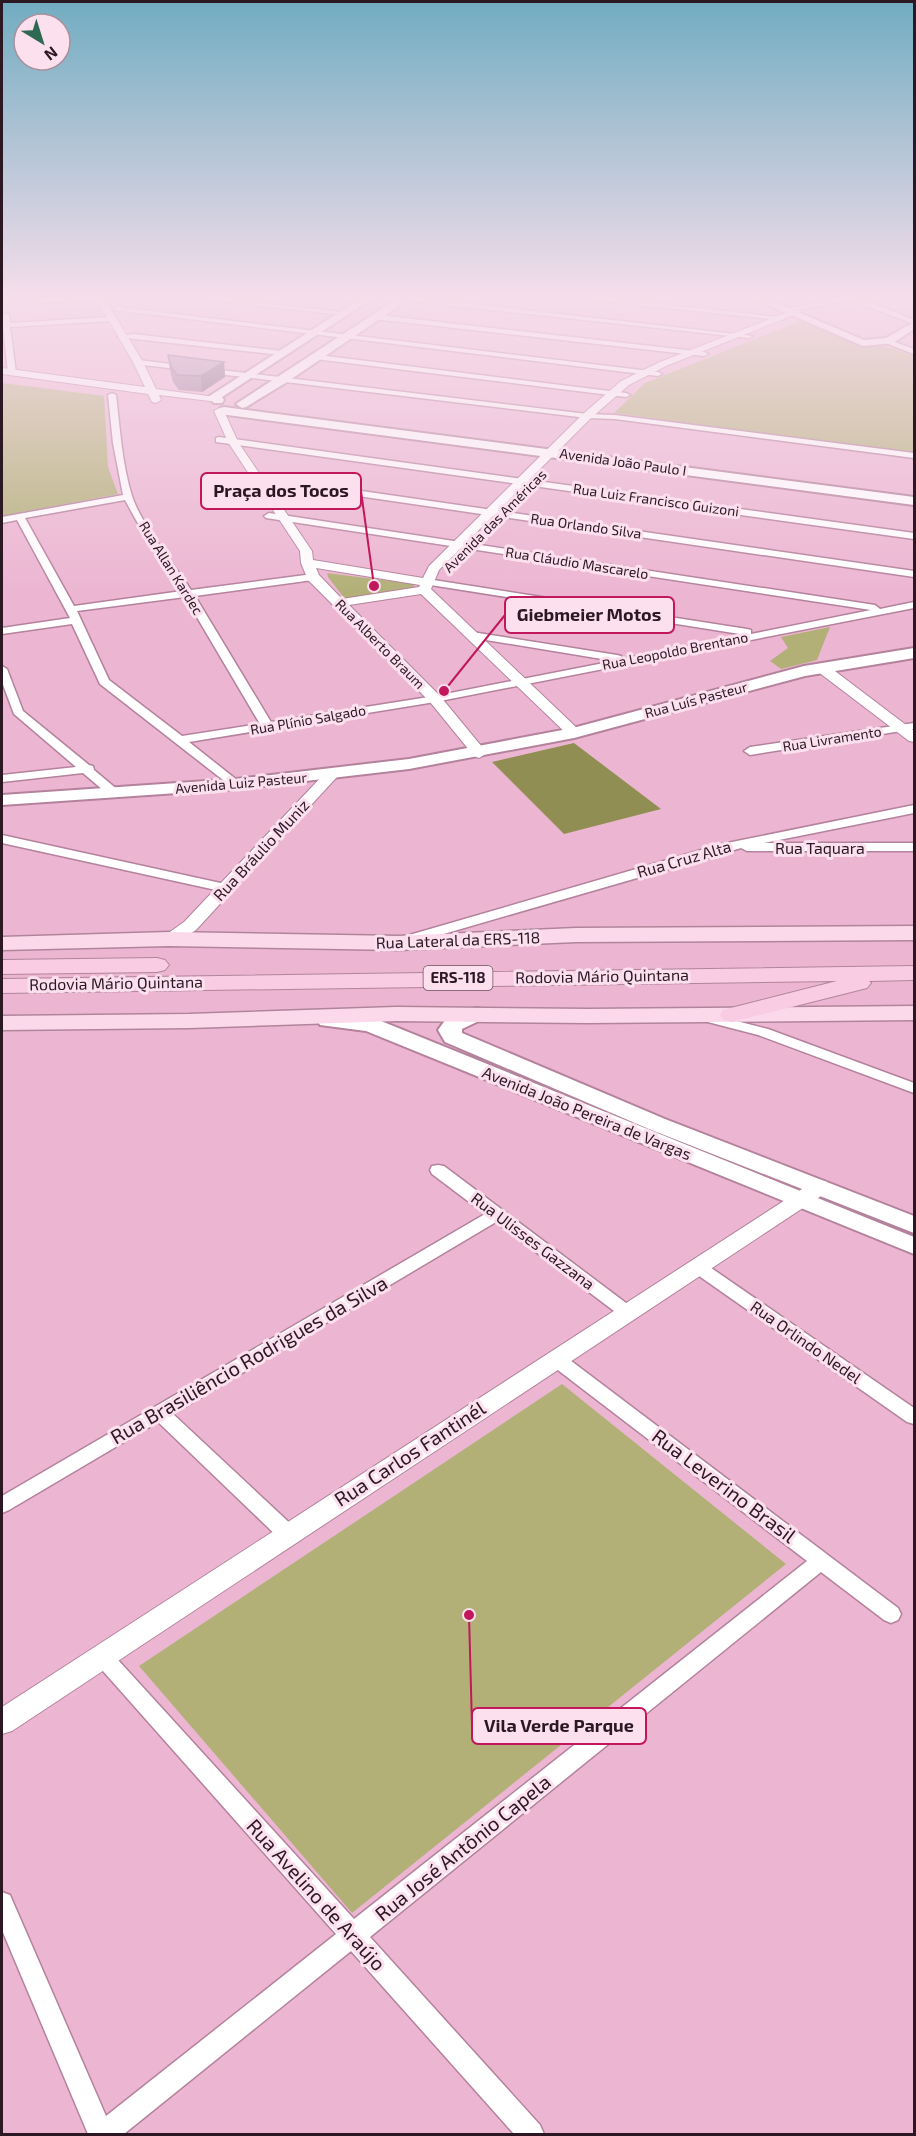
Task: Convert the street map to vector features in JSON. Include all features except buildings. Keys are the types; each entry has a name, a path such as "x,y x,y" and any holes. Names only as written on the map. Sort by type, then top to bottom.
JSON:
{"highway":[{"name":"Rodovia Mário Quintana","path":"2,967 909,969"},
{"name":"Rodovia Mário Quintana","path":"2,986 909,969"},
{"path":"732,1015 909,969"}],"main road":[{"path":"215,406 214,397 218,395"},
{"path":"242,404 258,395"},
{"name":"Avenida João Paulo I","path":"215,406 233,400 242,404 915,501"},
{"name":"Avenida João Paulo I","path":"215,406 562,450 915,490"},
{"name":"Rua Luís Pasteur","path":"478,753 574,732 822,668 915,652"},
{"name":"Avenida Luiz Pasteur","path":"2,800 331,775 478,753"},
{"name":"Rua Lateral da ERS-118","path":"4,943 169,939 196,933 398,943 456,933 576,935 915,933"},
{"path":"2,1023 318,1015 915,1013"},
{"path":"425,1047 425,1041 431,1035 449,1033 451,1026 475,1014"},
{"name":"Avenida João Pereira de Vargas","path":"251,1018 352,1021 373,1026 651,1130 810,1193 915,1225"},
{"name":"Avenida João Pereira de Vargas","path":"449,1033 455,1039 651,1130"},
{"name":"Avenida João Pereira de Vargas","path":"810,1193 915,1246"}],"street":[{"name":"Avenida João Paulo I","path":"112,395 158,395"},
{"name":"Rua Allan Kardec","path":"112,395 117,443 128,497 152,540 188,593 268,727"},
{"name":"Avenida João Paulo I","path":"153,395 215,406"},
{"name":"Avenida João Paulo I","path":"173,395 215,406"},
{"path":"407,395 603,418 705,434 915,457"},
{"name":"Avenida das Américas","path":"425,586 433,569 490,512 562,450 587,416 611,395"},
{"path":"622,395 626,395"},
{"name":"Avenida das Américas","path":"595,426 626,395"},
{"path":"215,406 210,420 219,440 293,552 307,563 425,586 759,634"},
{"name":"Rua Alberto Braum","path":"215,406 233,442 306,551 307,563 313,577 435,699 478,753"},
{"name":"Rua Luiz Francisco Guizoni","path":"219,440 915,536"},
{"name":"Rua Orlando Silva","path":"258,479 915,574"},
{"name":"Avenida das Américas","path":"425,586 448,571 473,547 505,514 527,482"},
{"path":"2,520 128,497"},
{"name":"Rua Cláudio Mascarelo","path":"269,516 884,610"},
{"path":"20,517 71,609 104,682 236,784"},
{"path":"71,609 313,577"},
{"path":"339,603 425,586"},
{"path":"425,586 574,732"},
{"name":"Rua Leopoldo Brentano","path":"435,699 915,605"},
{"path":"2,631 76,620"},
{"path":"472,634 626,660"},
{"path":"822,668 907,727 915,738"},
{"path":"2,673 18,712 89,769 114,793"},
{"name":"Rua Plínio Salgado","path":"180,740 435,699"},
{"name":"Rua Livramento","path":"750,751 907,727"},
{"path":"2,779 89,769"},
{"name":"Rua Bráulio Muniz","path":"196,933 225,888 331,775"},
{"name":"Rua Cruz Alta","path":"456,933 726,847 783,833 915,809"},
{"path":"783,833 800,849"},
{"path":"2,839 225,888"},
{"name":"Rua Taquara","path":"726,847 915,848"},
{"path":"786,1040 780,1026 789,1014"},
{"path":"691,1015 740,1025 915,1088"},
{"name":"Rua Ulisses Gazzana","path":"438,1170 628,1312"},
{"name":"Rua Carlos Fantinél","path":"2,1722 810,1193"},
{"name":"Rua Brasiliêncio Rodrigues da Silva","path":"2,1505 496,1215"},
{"name":"Rua Orlindo Nedel","path":"698,1267 915,1417"},
{"name":"Rua Leverino Brasil","path":"556,1359 891,1614"},
{"path":"159,1412 288,1534"},
{"name":"Rua José Antônio Capela","path":"103,2134 821,1561"},
{"name":"Rua Avelino de Araújo","path":"102,1656 531,2134"},
{"path":"2,1903 103,2134"}],"shaded area":[{"path":"2,395 104,396 108,467 118,494 2,516"},
{"path":"633,395 914,395 914,453 614,413"},
{"path":"327,573 414,584 414,589 345,599"},
{"path":"830,627 817,660 781,669 770,661 788,648 781,637"},
{"path":"574,743 661,809 564,834 492,762"},
{"path":"562,1384 786,1564 352,1913 139,1666"}],"place":[{"name":"Praça dos Tocos","path":"374,586"},
{"name":"Giebmeier Motos","path":"444,691"},
{"name":"Vila Verde Parque","path":"469,1615"}]}
